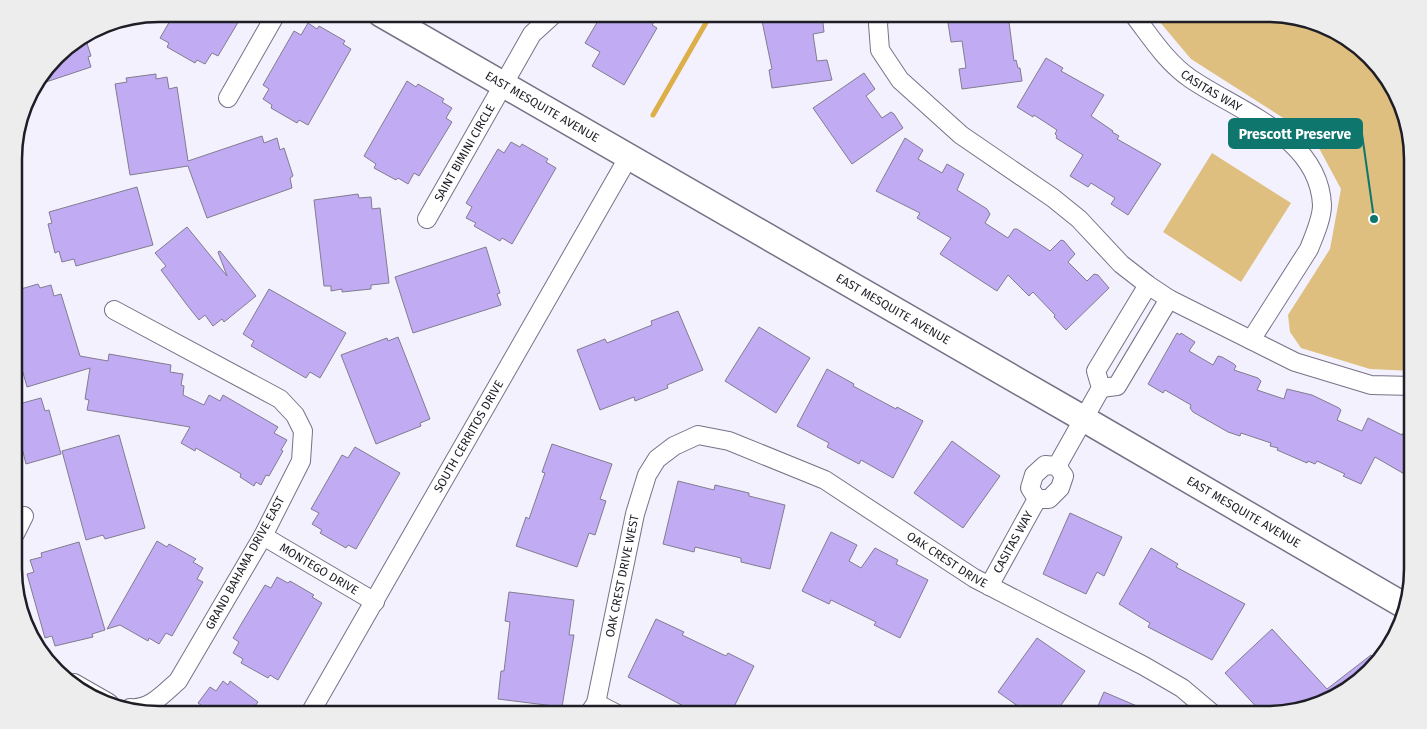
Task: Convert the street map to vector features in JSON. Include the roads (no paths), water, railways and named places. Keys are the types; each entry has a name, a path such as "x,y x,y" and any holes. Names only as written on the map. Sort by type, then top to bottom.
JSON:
{"street":[{"path":"878,22 880,50 900,80 961,135 1066,209 1121,264 1148,285 1169,299 1295,362 1371,385 1404,386"},
{"name":"CASITAS WAY","path":"1139,22 1166,58 1190,78 1283,136 1302,153 1316,177 1322,206 1315,235 1309,249 1250,340"},
{"path":"228,98 271,23"},
{"name":"EAST MESQUITE AVENUE","path":"404,23 503,85 628,158 1084,419 1400,603"},
{"name":"SAINT BIMINI CIRCLE","path":"426,219 532,34 544,23"},
{"name":"SOUTH CERRITOS DRIVE","path":"315,706 628,158"},
{"path":"1057,466 1101,388 1096,371 1148,285"},
{"path":"1101,388 1117,386 1169,299"},
{"name":"GRAND BAHAMA DRIVE EAST","path":"114,310 280,399 295,415 303,430 301,461 263,536 178,681 146,706"},
{"name":"OAK CREST DRIVE","path":"674,446 698,435 730,441 824,480 989,586 1144,666 1182,688 1203,706"},
{"name":"OAK CREST DRIVE WEST","path":"593,706 635,514 647,475 657,459 674,446"},
{"name":"CASITAS WAY","path":"1045,465 1057,466 1064,476 1060,488 1048,499 1036,499 1030,488 1034,475 1045,465"},
{"name":"CASITAS WAY","path":"989,586 1036,499"},
{"path":"22,520 24,516"},
{"name":"MONTEGO DRIVE","path":"263,536 375,602"}],"waterway":[{"path":"653,115 706,23"}],"place":[{"name":"Prescott Preserve","path":"1374,219"}]}
